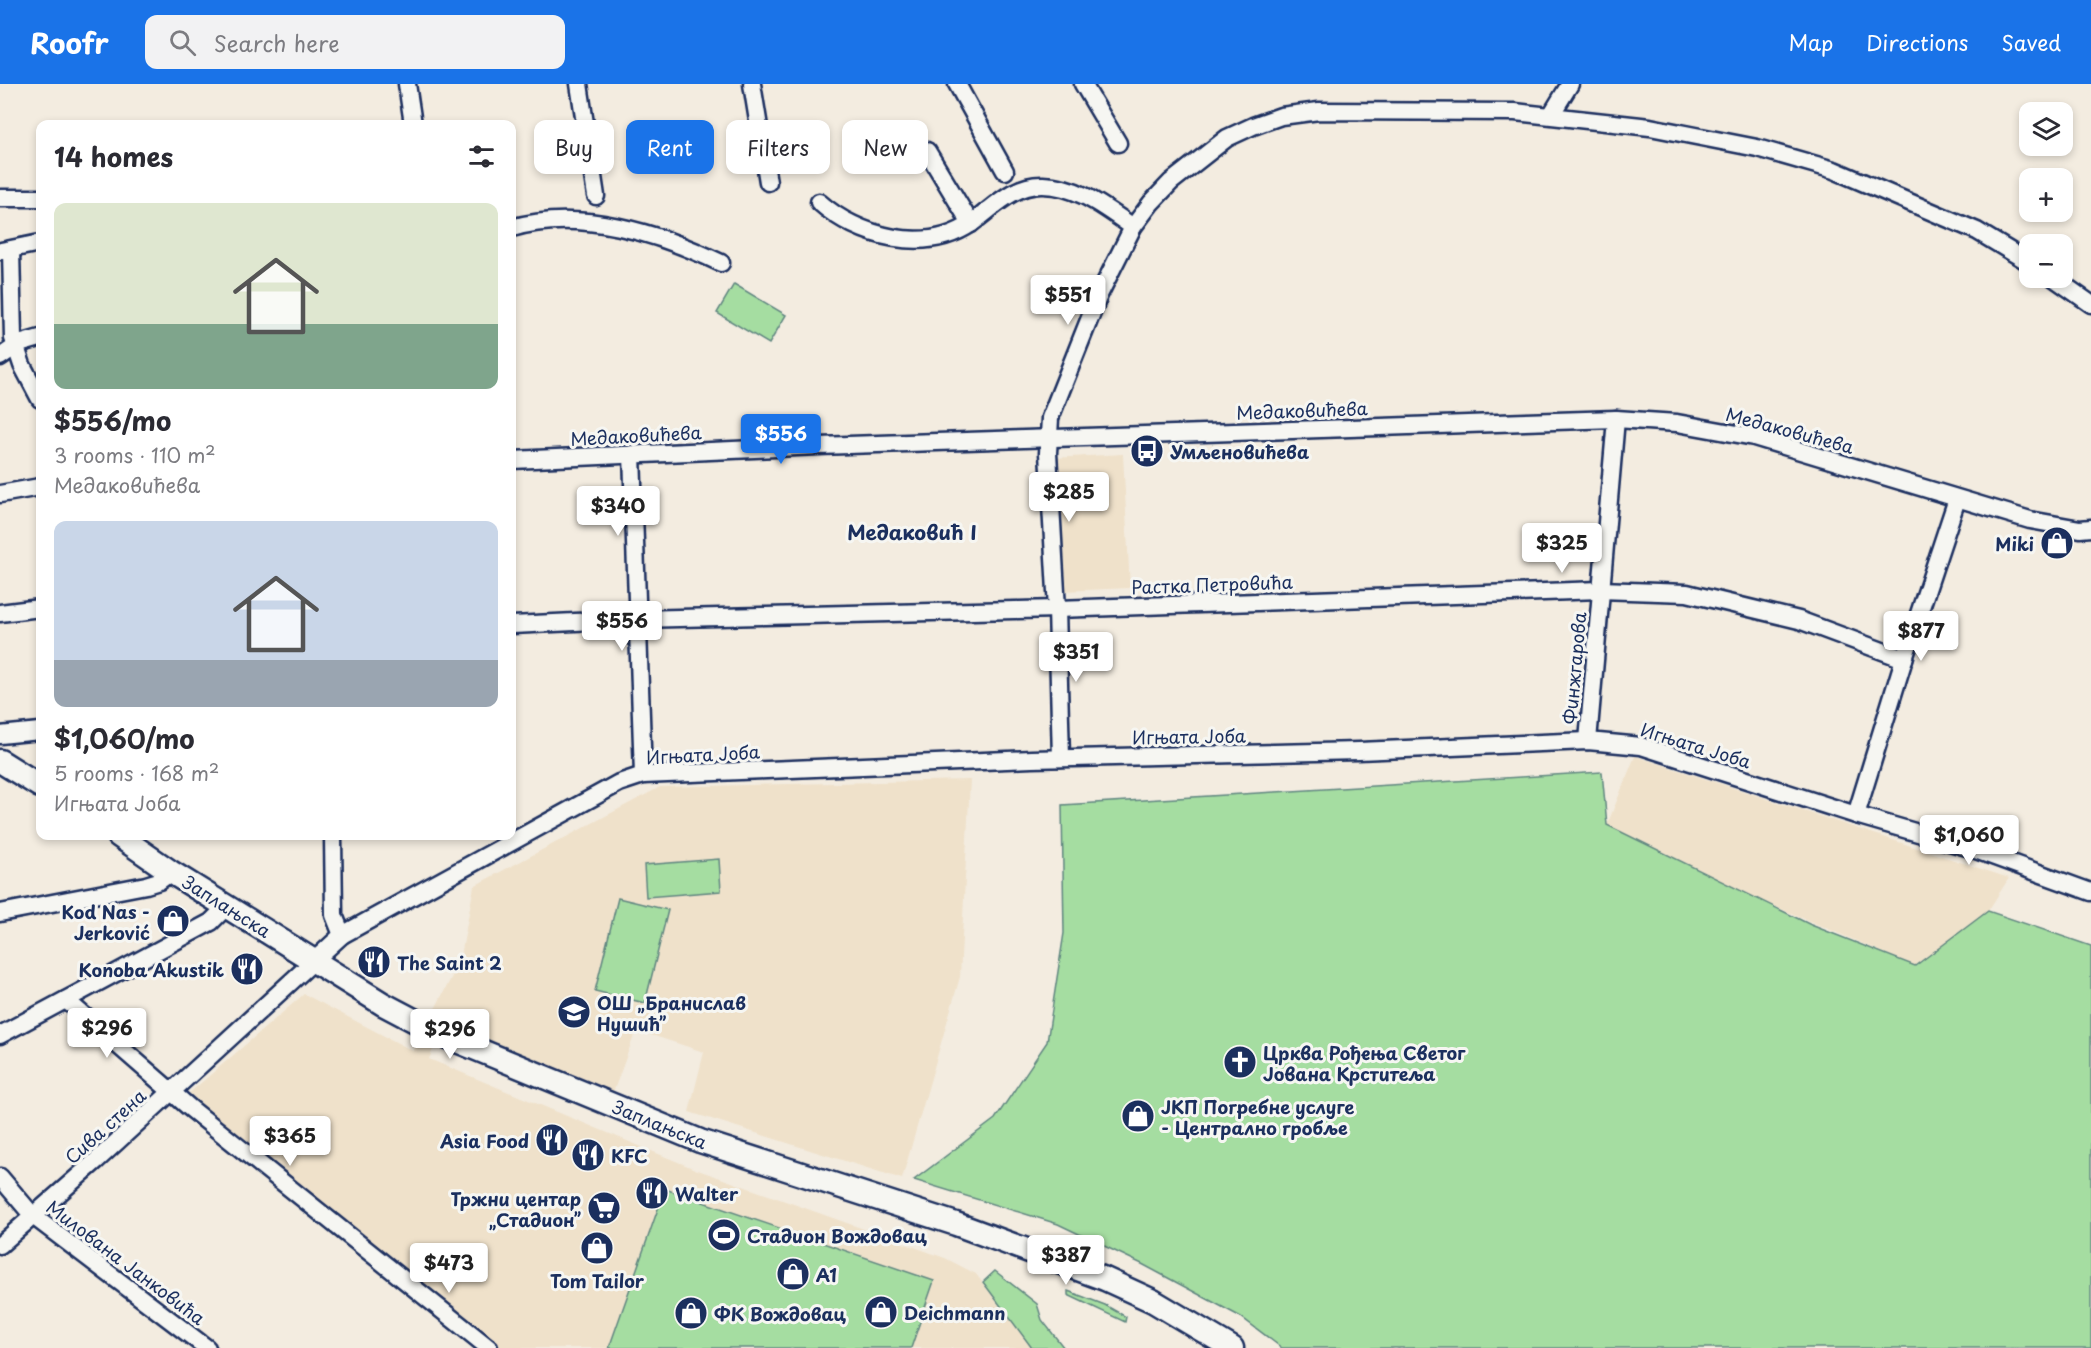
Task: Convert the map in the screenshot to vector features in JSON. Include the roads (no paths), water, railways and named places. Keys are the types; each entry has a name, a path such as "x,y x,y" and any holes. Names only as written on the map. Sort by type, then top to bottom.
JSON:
{"main road":[{"path":"1,764 36,784"},
{"name":"Заплањска","path":"125,840 171,872 383,1004 450,1038 700,1141 956,1224 1105,1279 1153,1302 1232,1348"}],"street":[{"path":"407,84 412,120"},
{"path":"579,84 596,196"},
{"path":"752,84 768,182"},
{"path":"957,84 1005,171"},
{"path":"1083,84 1118,143"},
{"path":"1551,115 1570,84"},
{"path":"1060,758 1057,609 1048,438 1050,418 1110,270 1132,227 1171,182 1227,138 1281,116 1319,111 1515,112 1650,127 1757,148 1833,170 1977,231 2019,257"},
{"path":"928,153 970,224"},
{"path":"819,202 831,213 856,228 873,234 893,238 934,237 970,224 1003,198 1029,186 1042,185 1079,192 1132,227"},
{"path":"0,198 36,198"},
{"path":"516,227 566,221 604,224 697,251 721,263"},
{"path":"36,244 5,250 15,346 36,391"},
{"path":"2068,288 2091,304"},
{"path":"0,357 24,341 36,339"},
{"name":"Медаковићева","path":"516,460 1048,438 1616,419 1677,423 1754,437 2030,520 2086,528"},
{"name":"Финжгарова","path":"1588,741 1616,419"},
{"path":"632,454 643,775"},
{"path":"0,494 36,488"},
{"path":"1856,815 1957,499"},
{"name":"Растка Петровића","path":"516,625 638,619 1057,609 1600,590 1687,593 1799,620 1904,659"},
{"path":"0,613 36,608"},
{"path":"0,735 36,730"},
{"name":"Игњата Јоба","path":"516,839 609,788 643,775 1060,758 1359,751 1588,741 1641,746 1856,815 1981,852 2091,892"},
{"path":"333,840 333,915 342,935"},
{"name":"Игњата Јоба","path":"315,960 342,935 515,840"},
{"path":"0,912 146,885 159,881 171,872"},
{"path":"0,1035 211,922 227,906"},
{"name":"Сива стена","path":"0,1245 315,960"},
{"path":"66,1000 171,1092 489,1348"},
{"name":"Милована Јанковића","path":"0,1177 33,1216 207,1348"}],"place":[{"name":"Умљеновићева","path":"1147,451"},
{"name":"Miki","path":"2057,543"},
{"name":"Kod Nas - Jerković","path":"173,921"},
{"name":"The Saint 2","path":"374,962"},
{"name":"Konoba Akustik","path":"247,969"},
{"name":"ОШ „Бранислав Нушић”","path":"574,1012"},
{"name":"Црква Рођења Светог Јована Крститеља","path":"1240,1062"},
{"name":"ЈКП Погребне услуге - Централно гробље","path":"1138,1116"},
{"name":"Asia Food","path":"552,1140"},
{"name":"KFC","path":"588,1155"},
{"name":"Walter","path":"652,1193"},
{"name":"Тржни центар „Стадион”","path":"604,1208"},
{"name":"Стадион Вождовац","path":"724,1235"},
{"name":"Tom Tailor","path":"597,1248"},
{"name":"A1","path":"793,1274"},
{"name":"Deichmann","path":"881,1312"},
{"name":"ФК Вождовац","path":"691,1313"}],"district":[{"name":"Медаковић I","path":"912,532"}]}
